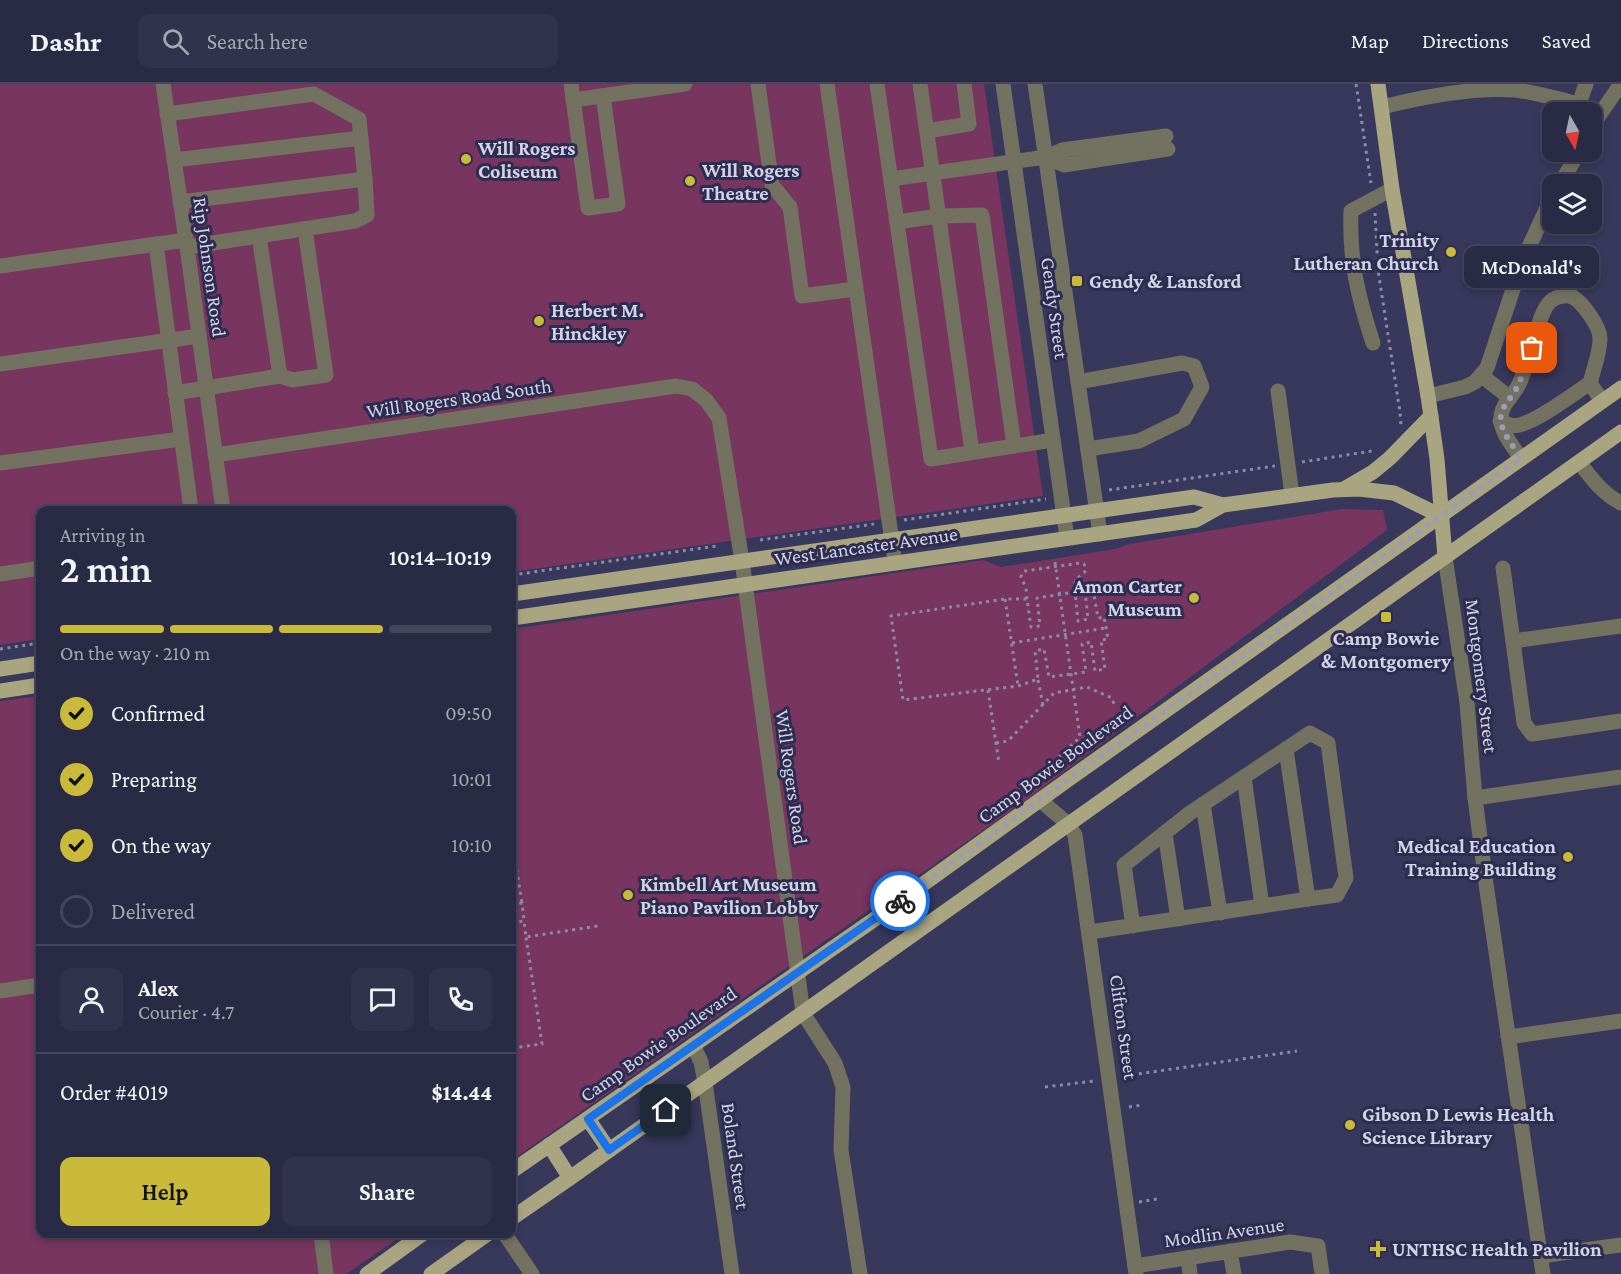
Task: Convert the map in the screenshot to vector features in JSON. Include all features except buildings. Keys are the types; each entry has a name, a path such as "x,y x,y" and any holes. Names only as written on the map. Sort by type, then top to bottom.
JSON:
{"main road":[{"name":"Montgomery Street","path":"1378,84 1392,189 1418,328 1431,416 1445,557"},
{"name":"Camp Bowie Boulevard","path":"516,1168 872,921 1621,388"},
{"path":"1343,489 1382,465 1431,416"},
{"path":"516,1215 1621,432"},
{"name":"West Lancaster Avenue","path":"516,617 1196,520 1223,505 1343,489 1394,494 1441,516"},
{"name":"West Lancaster Avenue","path":"516,593 1194,497 1223,505"},
{"path":"0,669 36,664"},
{"path":"0,691 36,686"},
{"path":"588,1119 609,1150"},
{"path":"549,1145 570,1178"},
{"path":"367,1274 417,1238"},
{"path":"431,1274 482,1238"}],"street":[{"name":"Rip Johnson Road","path":"163,84 222,506"},
{"path":"571,84 588,208 618,204 603,96"},
{"path":"573,100 685,84"},
{"path":"758,84 772,185 790,207 802,296 855,289"},
{"path":"827,84 895,563"},
{"path":"877,84 931,459 1053,440"},
{"path":"920,84 972,452"},
{"path":"927,131 969,124 964,84"},
{"name":"Gendy Street","path":"1003,84 1067,538"},
{"name":"Gendy Street","path":"1035,84 1100,534"},
{"path":"1580,102 1586,84"},
{"path":"1602,113 1621,84"},
{"path":"1382,107 1414,99 1493,90 1517,90 1573,102"},
{"path":"0,266 156,244 187,244 259,236 355,221 368,215 359,119 314,94 167,114"},
{"path":"174,160 361,138"},
{"path":"891,179 1046,157 1064,165 1167,142"},
{"path":"180,202 365,179"},
{"path":"1373,343 1357,290 1350,233 1351,211 1392,189"},
{"path":"897,222 939,216 982,215 1014,446"},
{"path":"1428,396 1466,387 1475,382 1487,368 1520,267 1542,219"},
{"path":"175,393 280,376 293,380 327,375 305,229"},
{"path":"259,236 280,376"},
{"path":"156,244 190,506"},
{"path":"1500,421 1518,426 1590,382 1598,354 1600,337 1595,321 1557,282 1546,275 1520,267"},
{"path":"1521,459 1505,434 1500,421 1502,410 1518,386 1543,312 1549,302 1564,296 1573,297"},
{"path":"0,364 200,336"},
{"path":"1078,382 1182,363 1194,366 1202,387 1184,418 1139,441 1088,448"},
{"path":"1481,375 1510,398"},
{"path":"1590,382 1602,401"},
{"name":"Will Rogers Road South","path":"215,455 676,387 692,388 706,400"},
{"path":"1278,391 1292,495"},
{"name":"Will Rogers Road","path":"706,400 719,418 742,561 803,1013 835,1063 843,1087 841,1150 860,1274"},
{"path":"0,463 181,439"},
{"path":"1579,462 1595,484 1611,498 1621,503"},
{"name":"Montgomery Street","path":"1445,557 1467,703 1475,798 1543,1274"},
{"path":"1503,568 1524,723 1532,734 1621,721"},
{"path":"0,574 36,569"},
{"path":"1513,641 1621,626"},
{"path":"1090,932 1133,926 1220,913 1337,895 1346,878 1328,743 1310,732 1203,804 1124,865 1133,926"},
{"path":"1286,748 1308,899"},
{"path":"1244,777 1262,906"},
{"path":"1475,798 1621,777"},
{"path":"1040,800 1068,824"},
{"path":"1203,804 1220,913"},
{"name":"Clifton Street","path":"1068,824 1075,835 1090,932 1136,1270"},
{"path":"1165,833 1178,919"},
{"path":"0,991 36,986"},
{"path":"1508,1037 1621,1021"},
{"name":"Boland Street","path":"693,1045 701,1062 705,1082 732,1274"},
{"path":"322,1238 326,1274"},
{"path":"507,1238 532,1274"},
{"name":"Modlin Avenue","path":"1136,1270 1188,1258 1290,1242 1318,1246 1322,1274"},
{"path":"1541,1256 1621,1245"},
{"path":"1230,1251 1234,1274"},
{"path":"1188,1258 1190,1274"}],"path":[{"path":"1356,84 1374,199 1378,270 1400,412 1401,427 1396,434"},
{"path":"1111,489 1372,452"},
{"path":"516,574 717,546"},
{"path":"1055,562 1080,737 1058,759"},
{"path":"1043,705 1035,651 1044,649 1049,677 1086,672 1082,644 1091,642 1095,671 1105,669 1101,640 1108,639 1104,617 1098,618 1094,589 1084,590 1088,620 1078,621 1076,580 1086,570 1084,564 1022,573 1021,578 1026,588 1031,627 1040,626 1037,597 1075,592"},
{"path":"1027,599 1005,599 891,616 903,700 1018,686 1038,679"},
{"path":"1005,599 1018,686"},
{"path":"1012,643 1106,628"},
{"path":"0,649 36,644"},
{"path":"996,742 1008,741 1054,693 1087,687 1112,698 1114,704"},
{"path":"988,690 999,763"},
{"path":"516,865 543,1044 516,1047"},
{"path":"516,904 522,903"},
{"path":"516,922 524,921"},
{"path":"526,936 598,926"},
{"path":"1045,1087 1297,1051"},
{"path":"1152,1200 1157,1199"}],"shaded area":[{"path":"0,84 984,84 1043,496 516,571 516,506 36,506 36,640 0,645"},
{"path":"1342,509 1383,510 1387,530 1022,803 516,1157 516,628 983,560 1001,567 1115,549 1130,544"},
{"path":"36,696 36,1238 399,1238 346,1274 0,1274 0,701"}],"way so far":[{"path":"900,901 1521,459 1505,434 1500,421 1502,410 1518,386 1532,348"}],"place":[{"name":"Will Rogers Coliseum","path":"466,159"},
{"name":"Will Rogers Theatre","path":"690,181"},
{"name":"Trinity Lutheran Church","path":"1451,252"},
{"name":"Gendy & Lansford","path":"1077,281"},
{"name":"Herbert M. Hinckley","path":"539,321"},
{"name":"McDonald's","path":"1532,348"},
{"name":"Amon Carter Museum","path":"1194,598"},
{"name":"Camp Bowie & Montgomery","path":"1386,617"},
{"name":"Medical Education Training Building","path":"1568,857"},
{"name":"Kimbell Art Museum Piano Pavilion Lobby","path":"628,895"},
{"name":"Gibson D Lewis Health Science Library","path":"1350,1125"},
{"name":"UNTHSC Health Pavilion","path":"1378,1249"}],"route":[{"path":"666,1110 609,1150 588,1119 900,901"}]}
